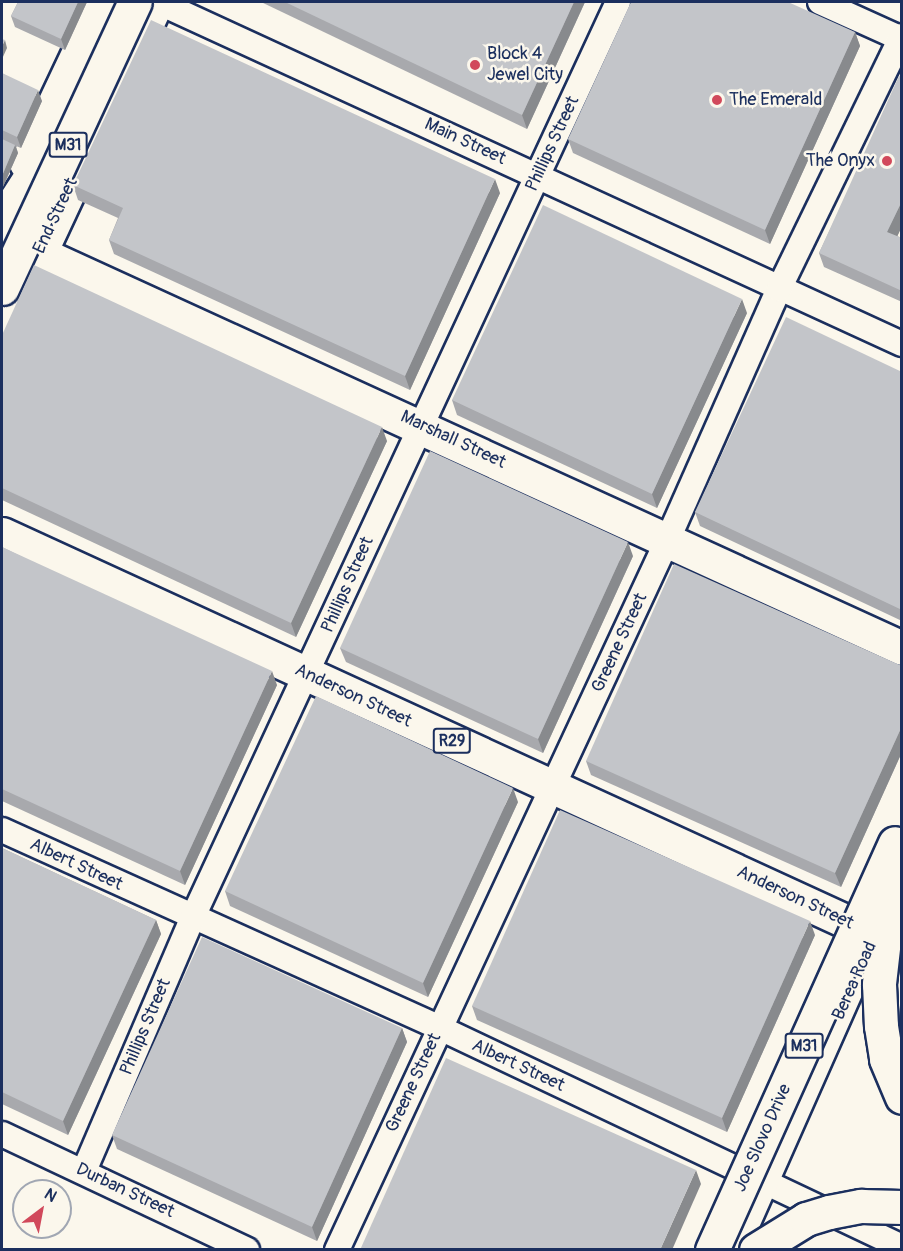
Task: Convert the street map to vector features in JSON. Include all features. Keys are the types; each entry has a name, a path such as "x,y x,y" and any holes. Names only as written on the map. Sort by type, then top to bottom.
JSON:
{"main road":[{"path":"2,216 102,2"},
{"name":"M31","path":"2,288 135,2"},
{"name":"End Street","path":"2,334 158,2"},
{"path":"2,221 115,44"},
{"name":"Marshall Street","path":"2,236 421,425 902,648"},
{"name":"Anderson Street","path":"2,534 889,941"},
{"path":"898,836 879,984 886,1059 902,1096"},
{"name":"Joe Slovo Drive","path":"712,1250 898,836"},
{"path":"756,1250 806,1219 829,1212 861,1206 902,1207"}],"street":[{"name":"Main Street","path":"158,2 902,344"},
{"name":"Phillips Street","path":"84,1171 192,919 308,675 421,425 539,176 618,2"},
{"path":"820,2 901,38"},
{"name":"Greene Street","path":"337,1250 668,539 779,289 901,38"},
{"name":"Albert Street","path":"2,830 192,919 440,1028 902,1247"},
{"name":"Berea Road","path":"736,1250 764,1182 889,941 902,876"},
{"name":"Durban Street","path":"2,1134 247,1250"}],"building":[{"path":"18,2 78,2 61,39 11,16"},
{"name":"Block 4 Jewel City","path":"285,2 574,2 522,115"},
{"name":"The Emerald","path":"631,2 788,2 855,32 765,230 568,139"},
{"path":"151,20 495,179 405,376 109,240 123,208 73,185"},
{"path":"2,73 38,90 17,137 2,130"},
{"name":"The Onyx","path":"899,76 902,77 902,201 887,232 902,238 902,291 819,253"},
{"path":"2,139 15,145 2,176"},
{"path":"543,205 742,299 652,494 452,400"},
{"path":"34,265 382,427 291,623 2,488 2,335"},
{"path":"786,317 902,372 902,610 695,512"},
{"path":"430,451 628,542 538,739 340,648"},
{"path":"2,547 272,671 180,871 2,789"},
{"path":"674,564 902,666 902,726 835,873 586,761"},
{"path":"316,696 513,788 423,983 225,891"},
{"path":"560,810 810,921 722,1118 472,1006"},
{"path":"2,848 156,920 63,1121 2,1092"},
{"path":"202,937 402,1028 312,1227 112,1135"},
{"path":"446,1058 696,1170 660,1250 360,1250"}],"place":[{"name":"Block 4 Jewel City","path":"475,65"},
{"name":"The Emerald","path":"717,100"},
{"name":"The Onyx","path":"887,161"}]}
